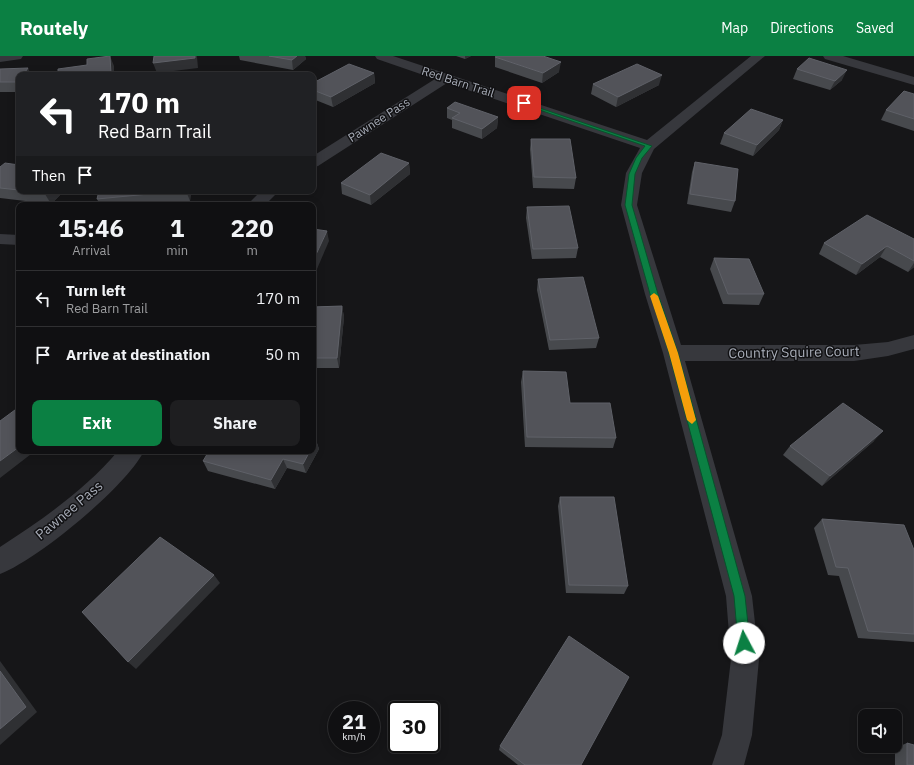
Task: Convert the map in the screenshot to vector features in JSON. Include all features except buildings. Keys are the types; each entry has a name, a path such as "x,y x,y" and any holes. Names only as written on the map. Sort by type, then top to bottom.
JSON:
{"street":[{"path":"0,58 17,56"},
{"name":"Red Barn Trail","path":"381,56 649,146"},
{"path":"728,765 737,735 745,659 739,596 673,353 654,294 629,205 632,174 639,158 649,146 759,56"},
{"path":"829,56 914,81"},
{"name":"Pawnee Pass","path":"316,161 445,78"},
{"path":"258,202 268,194"},
{"path":"0,239 16,240"},
{"name":"Country Squire Court","path":"673,353 854,353 888,349 914,342"},
{"name":"Pawnee Pass","path":"0,562 54,527 87,499 129,454"}],"slow traffic":[{"path":"654,296 673,353 692,420"}],"route":[{"path":"524,103 649,146 639,158 632,174 629,192 629,205 654,294 673,353 739,596 744,643"}]}
